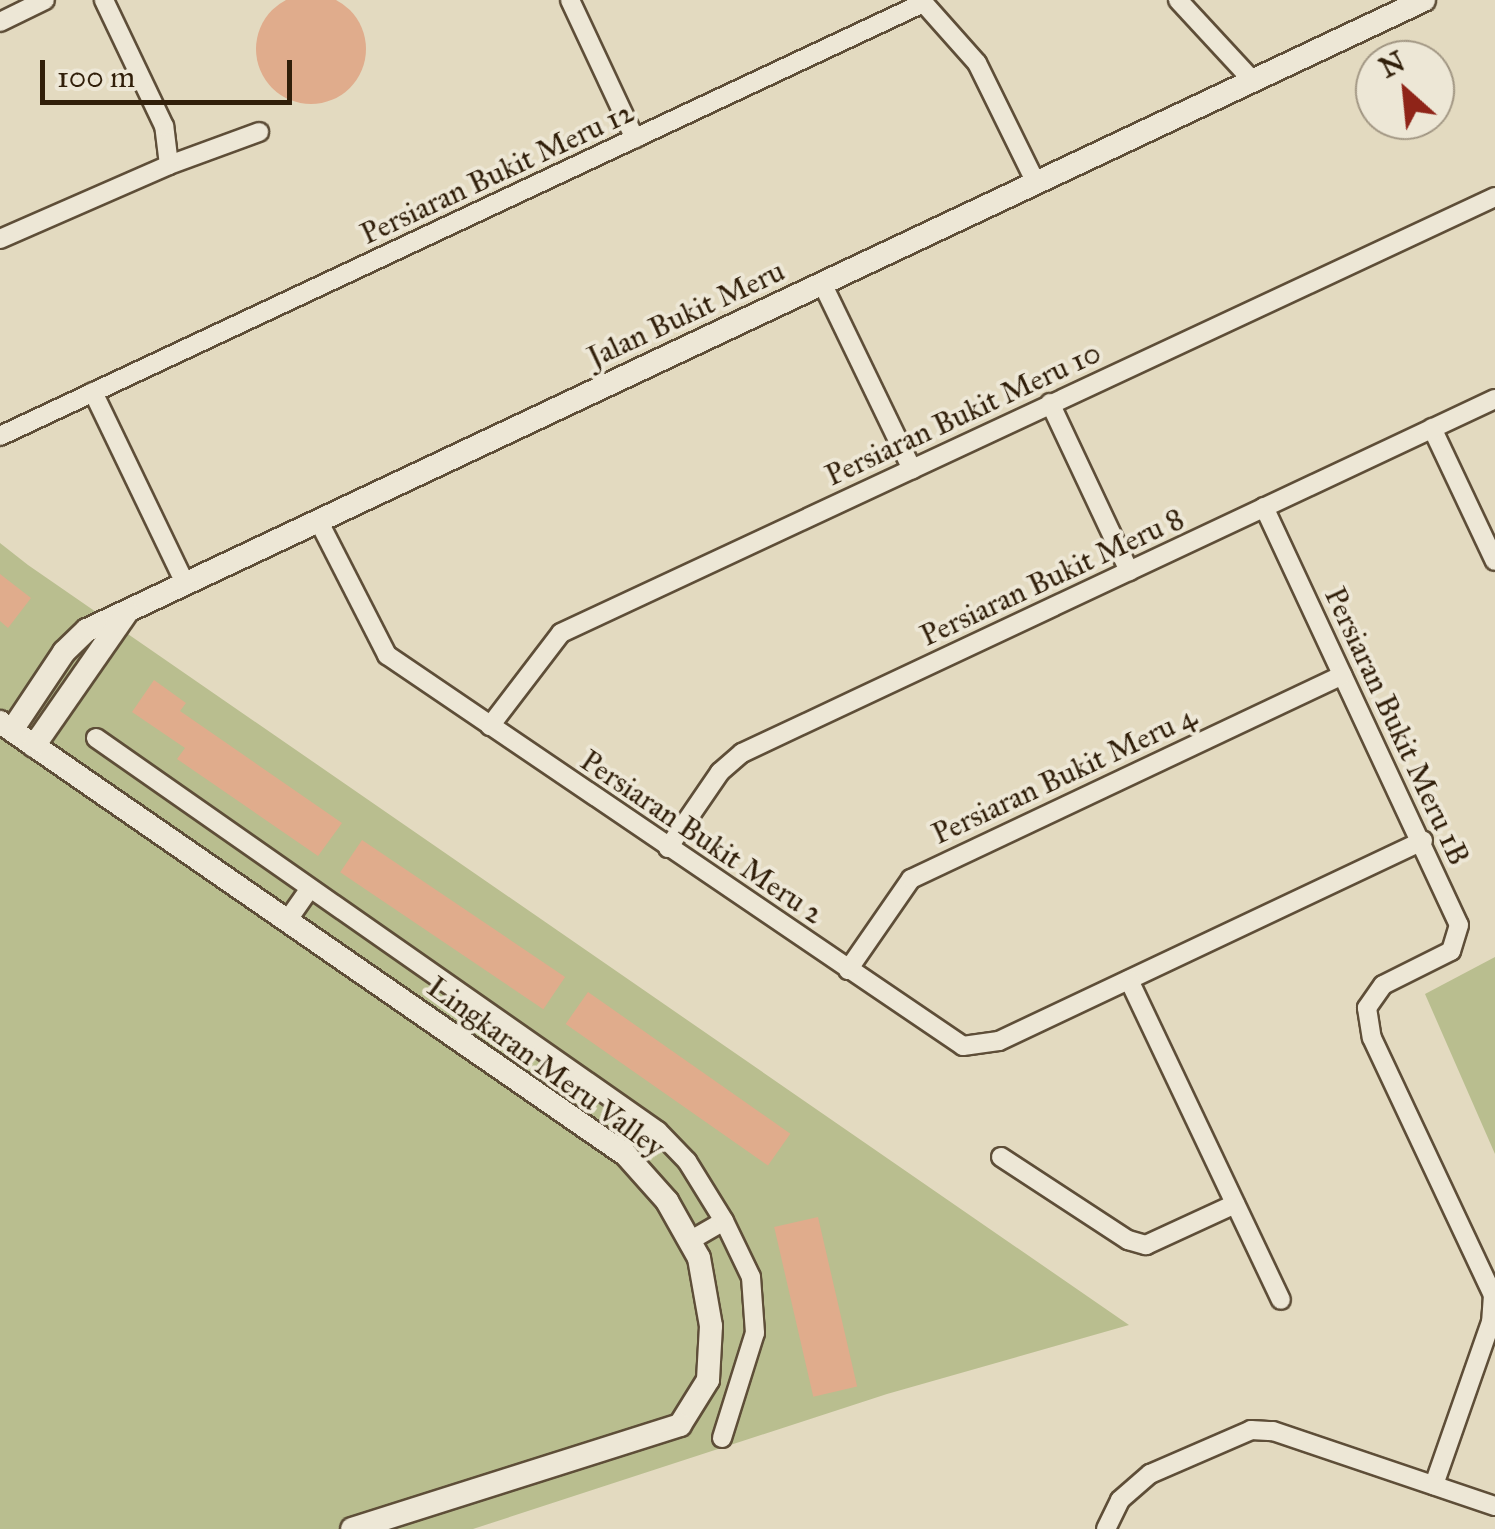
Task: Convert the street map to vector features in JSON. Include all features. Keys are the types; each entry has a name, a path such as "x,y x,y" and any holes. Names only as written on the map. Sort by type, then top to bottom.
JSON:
{"street":[{"path":"0,22 46,0"},
{"path":"104,0 164,126 169,165"},
{"path":"570,0 635,139"},
{"path":"1178,0 1253,81"},
{"name":"Jalan Bukit Meru","path":"6,726 74,639 128,610 1424,0"},
{"path":"922,2 978,63 1036,182"},
{"name":"Persiaran Bukit Meru 12","path":"0,436 922,2"},
{"path":"0,239 169,165 259,132"},
{"name":"Persiaran Bukit Meru 10","path":"490,726 562,633 1495,197"},
{"path":"822,283 912,468"},
{"path":"93,392 185,583"},
{"name":"Persiaran Bukit Meru 8","path":"668,848 720,772 742,752 1495,399"},
{"path":"1050,404 1129,571"},
{"path":"1432,428 1495,561"},
{"name":"Persiaran Bukit Meru 1B","path":"1264,507 1457,918 1458,944 1383,985 1372,996 1367,1023 1484,1271 1494,1308 1434,1485"},
{"name":"Persiaran Bukit Meru 2","path":"318,520 380,649 952,1042 975,1048 1422,842"},
{"path":"34,746 128,610"},
{"name":"Persiaran Bukit Meru 4","path":"848,970 910,880 1342,675"},
{"name":"Lingkaran Meru Valley","path":"6,726 626,1155 657,1187 691,1240 705,1277 710,1350 705,1393 680,1424 352,1529"},
{"path":"96,738 658,1131 687,1162 724,1221 751,1277 755,1333 722,1438"},
{"path":"287,921 309,890"},
{"path":"1129,980 1281,1300"},
{"path":"1001,1157 1128,1240 1146,1244 1235,1204"},
{"path":"691,1240 724,1221"},
{"path":"1106,1529 1132,1486 1251,1430 1495,1506"}],"green space":[{"path":"0,543 1129,1325 887,1394 473,1529 0,1529"},
{"path":"1495,957 1495,1154 1425,994"}],"building":[{"path":"311,-6 332,-2 350,10 362,28 366,49 362,70 350,88 332,100 311,104 290,100 272,88 260,70 256,49 260,28 272,10 290,-2"},
{"path":"0,574 31,598 8,628 0,621"},
{"path":"154,680 186,703 180,711 342,823 318,856 177,759 185,748 132,712"},
{"path":"362,840 565,977 543,1009 340,872"},
{"path":"588,992 790,1134 768,1166 566,1024"},
{"path":"818,1217 857,1387 813,1397 774,1227"}]}
